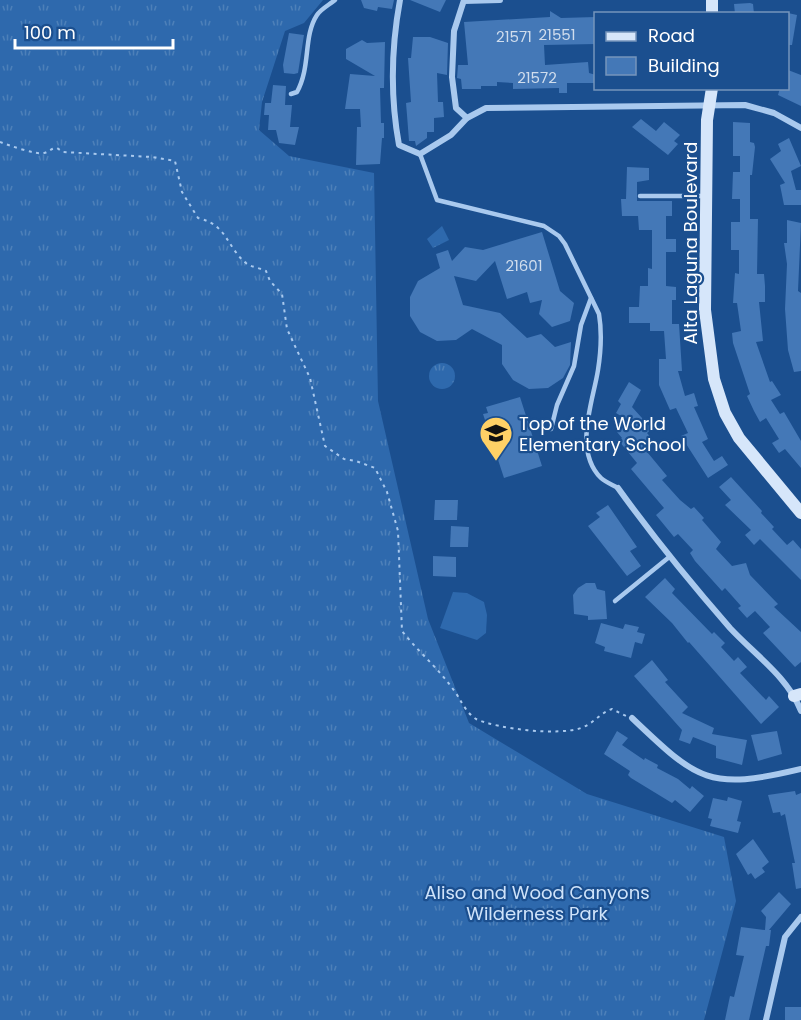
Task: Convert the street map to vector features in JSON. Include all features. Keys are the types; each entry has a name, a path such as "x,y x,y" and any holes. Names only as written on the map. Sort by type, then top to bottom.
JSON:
{"main road":[{"name":"Alta Laguna Boulevard","path":"712,90 706,196 705,310 714,379 725,413 739,438 801,513"}],"street":[{"path":"400,0 391,86 394,118 399,145 420,154 451,135 467,117 486,108 745,105 774,113 801,128"},
{"path":"467,117 456,108 452,77 454,31 464,0 500,0"},
{"path":"618,488 668,558 746,645 798,695 801,711"},
{"path":"632,718 677,761 695,772 720,780 766,778 801,769"},
{"path":"766,1020 785,937 801,917"}],"lane":[{"path":"291,94 297,92 305,77 311,28 317,14 335,0"},
{"path":"420,154 437,200 544,226 559,236 598,314 601,345 586,440 589,455 601,478 618,488"},
{"path":"640,196 706,196"},
{"path":"551,429 557,405 574,366 581,325 591,298"},
{"path":"615,602 668,558"}],"path":[{"path":"0,142 10,148 22,148 41,153 57,148 63,152 152,157 176,161 182,192 198,218 211,221 220,227 248,265 266,271 270,281 282,294 287,329 310,378 325,446 344,459 375,468 387,492 398,531 402,630 447,679 467,711 476,718 515,729 581,728 600,713 612,709 632,718"}],"green space":[{"name":"Aliso and Wood Canyons Wilderness Park","path":"0,0 323,0 304,23 285,31 262,102 259,130 289,156 374,173 378,401 428,619 469,723 587,794 724,837 736,901 704,1020 0,1020"},
{"path":"442,226 449,240 433,248 427,239"},
{"path":"442,363 451,367 455,376 451,385 442,389 433,385 429,376 433,367"},
{"path":"453,592 467,593 484,602 487,615 486,633 477,640 440,628"}],"building":[{"path":"361,0 394,0 392,9 378,7 377,11 364,8"},
{"path":"410,0 446,0 440,12"},
{"path":"734,4 753,4 754,12 735,12"},
{"path":"550,11 561,18 594,17 594,44 544,45 545,65 588,62 589,73 594,74 594,83 567,83 567,93 559,93 559,88 513,89 513,83 497,82 497,86 462,89 461,79 457,78 458,65 468,65 464,22 550,17"},
{"path":"789,13 797,15 792,45 789,45"},
{"path":"289,33 304,35 298,73 294,74 284,73 283,65"},
{"path":"413,37 430,37 448,43 447,75 437,73 438,102 443,102 444,117 434,118 434,132 427,132 427,138 416,146 415,141 409,141 406,103 411,102 408,58 411,58"},
{"path":"362,40 367,43 385,42 384,88 380,88 384,138 382,138 380,164 356,165 357,127 361,127 360,109 345,109 350,74 375,76 346,59 346,49"},
{"path":"789,70 801,75 801,106 778,95 779,90 789,90"},
{"path":"273,85 286,86 285,105 292,105 290,127 299,127 295,145 279,143 276,130 268,130 269,115 264,115 265,103 271,103"},
{"path":"641,119 656,131 664,122 680,135 674,141 678,144 668,155 632,127"},
{"path":"733,122 750,123 750,142 754,143 755,147 752,175 750,175 750,219 758,219 757,274 764,274 765,286 765,302 759,302 763,341 756,342 770,382 772,381 781,395 771,400 780,414 784,412 801,441 801,468 785,449 779,453 772,443 779,439 766,418 760,422 754,411 747,396 750,394 733,343 732,333 741,331 737,303 733,303 735,273 739,274 739,250 731,250 731,222 740,222 740,199 732,199 733,172 740,172 740,156 733,156"},
{"path":"789,138 801,166 791,171 796,190 801,190 801,205 784,205 780,185 785,183 770,159 781,151 778,144"},
{"path":"627,167 649,168 649,180 637,182 637,201 672,201 672,216 666,216 666,239 676,239 676,252 666,252 666,286 676,287 676,300 672,300 672,324 679,324 682,371 678,371 685,396 694,393 698,406 694,407 708,439 702,442 714,461 722,456 728,465 708,478 681,436 688,433 676,408 670,410 659,385 659,359 666,359 664,331 650,331 650,323 629,323 629,307 639,307 640,286 648,286 648,268 652,269 652,230 639,230 638,216 622,216 621,199 626,199"},
{"path":"787,220 801,223 798,291 801,293 801,371 794,372 788,350 785,309 787,264 784,243 787,243"},
{"path":"542,232 560,291 574,303 570,321 552,327 539,314 542,300 530,303 527,292 507,299 495,261 476,281 454,276 463,305 500,313 527,338 541,334 555,347 571,342 570,365 563,378 548,388 529,389 513,380 502,364 502,345 472,329 456,340 437,341 420,332 410,316 410,297 418,281 440,268 436,254 448,250 452,261 465,247 483,250"},
{"path":"629,382 641,390 632,407 652,429 647,433 652,439 643,447 667,476 662,480 680,500 691,509 694,507 704,518 702,520 721,542 716,549 732,566 746,563 750,575 778,604 774,607 801,632 801,662 795,667 763,633 770,627 755,611 747,618 738,608 741,606 725,588 722,591 695,561 690,553 693,550 678,534 674,537 656,515 664,508 631,469 637,463 619,441 622,438 617,432 629,421 616,413 621,404 618,401"},
{"path":"520,397 542,466 504,478 483,414 488,413 486,407"},
{"path":"731,477 762,511 761,513 774,527 772,529 787,545 793,540 801,549 801,580 760,539 754,545 745,535 751,530 725,505 731,500 719,487"},
{"path":"435,500 458,500 457,520 434,520"},
{"path":"608,505 637,547 630,551 641,566 627,576 588,526 600,517 596,513"},
{"path":"451,526 469,527 468,547 450,547"},
{"path":"433,556 456,557 456,577 433,576"},
{"path":"665,578 675,589 672,593 712,634 714,632 725,643 721,647 734,661 738,657 747,667 740,673 766,700 769,696 779,707 761,724 672,623 645,597"},
{"path":"586,583 595,583 597,589 605,591 607,619 588,620 588,616 574,614 573,595"},
{"path":"601,623 623,629 625,624 639,627 637,632 645,634 642,644 635,642 631,658 604,651 605,647 595,643"},
{"path":"652,660 668,680 665,682 688,707 682,713 714,728 712,734 747,740 742,765 716,758 716,746 693,737 690,744 679,740 682,730 634,676"},
{"path":"617,731 628,738 622,745 644,760 645,758 658,765 657,768 678,779 690,789 692,786 704,796 690,812 675,800 672,803 631,778 628,775 630,771 604,754"},
{"path":"777,731 782,754 758,761 751,735"},
{"path":"795,791 796,795 801,793 801,888 796,889 792,863 795,863 785,814 781,816 780,812 773,813 768,795"},
{"path":"728,797 742,801 737,821 741,822 738,833 710,826 712,819 708,818 713,798 727,801"},
{"path":"753,839 769,862 762,868 765,872 755,879 751,873 748,875 736,854"},
{"path":"779,892 791,904 769,930 771,930 769,946 766,946 749,1020 725,1020 730,996 734,997 744,956 736,955 741,927 765,930 766,917 761,911"},
{"path":"785,1007 801,1007 801,1020 785,1020"}],"place":[{"name":"Top of the World Elementary School","path":"496,462"}]}
